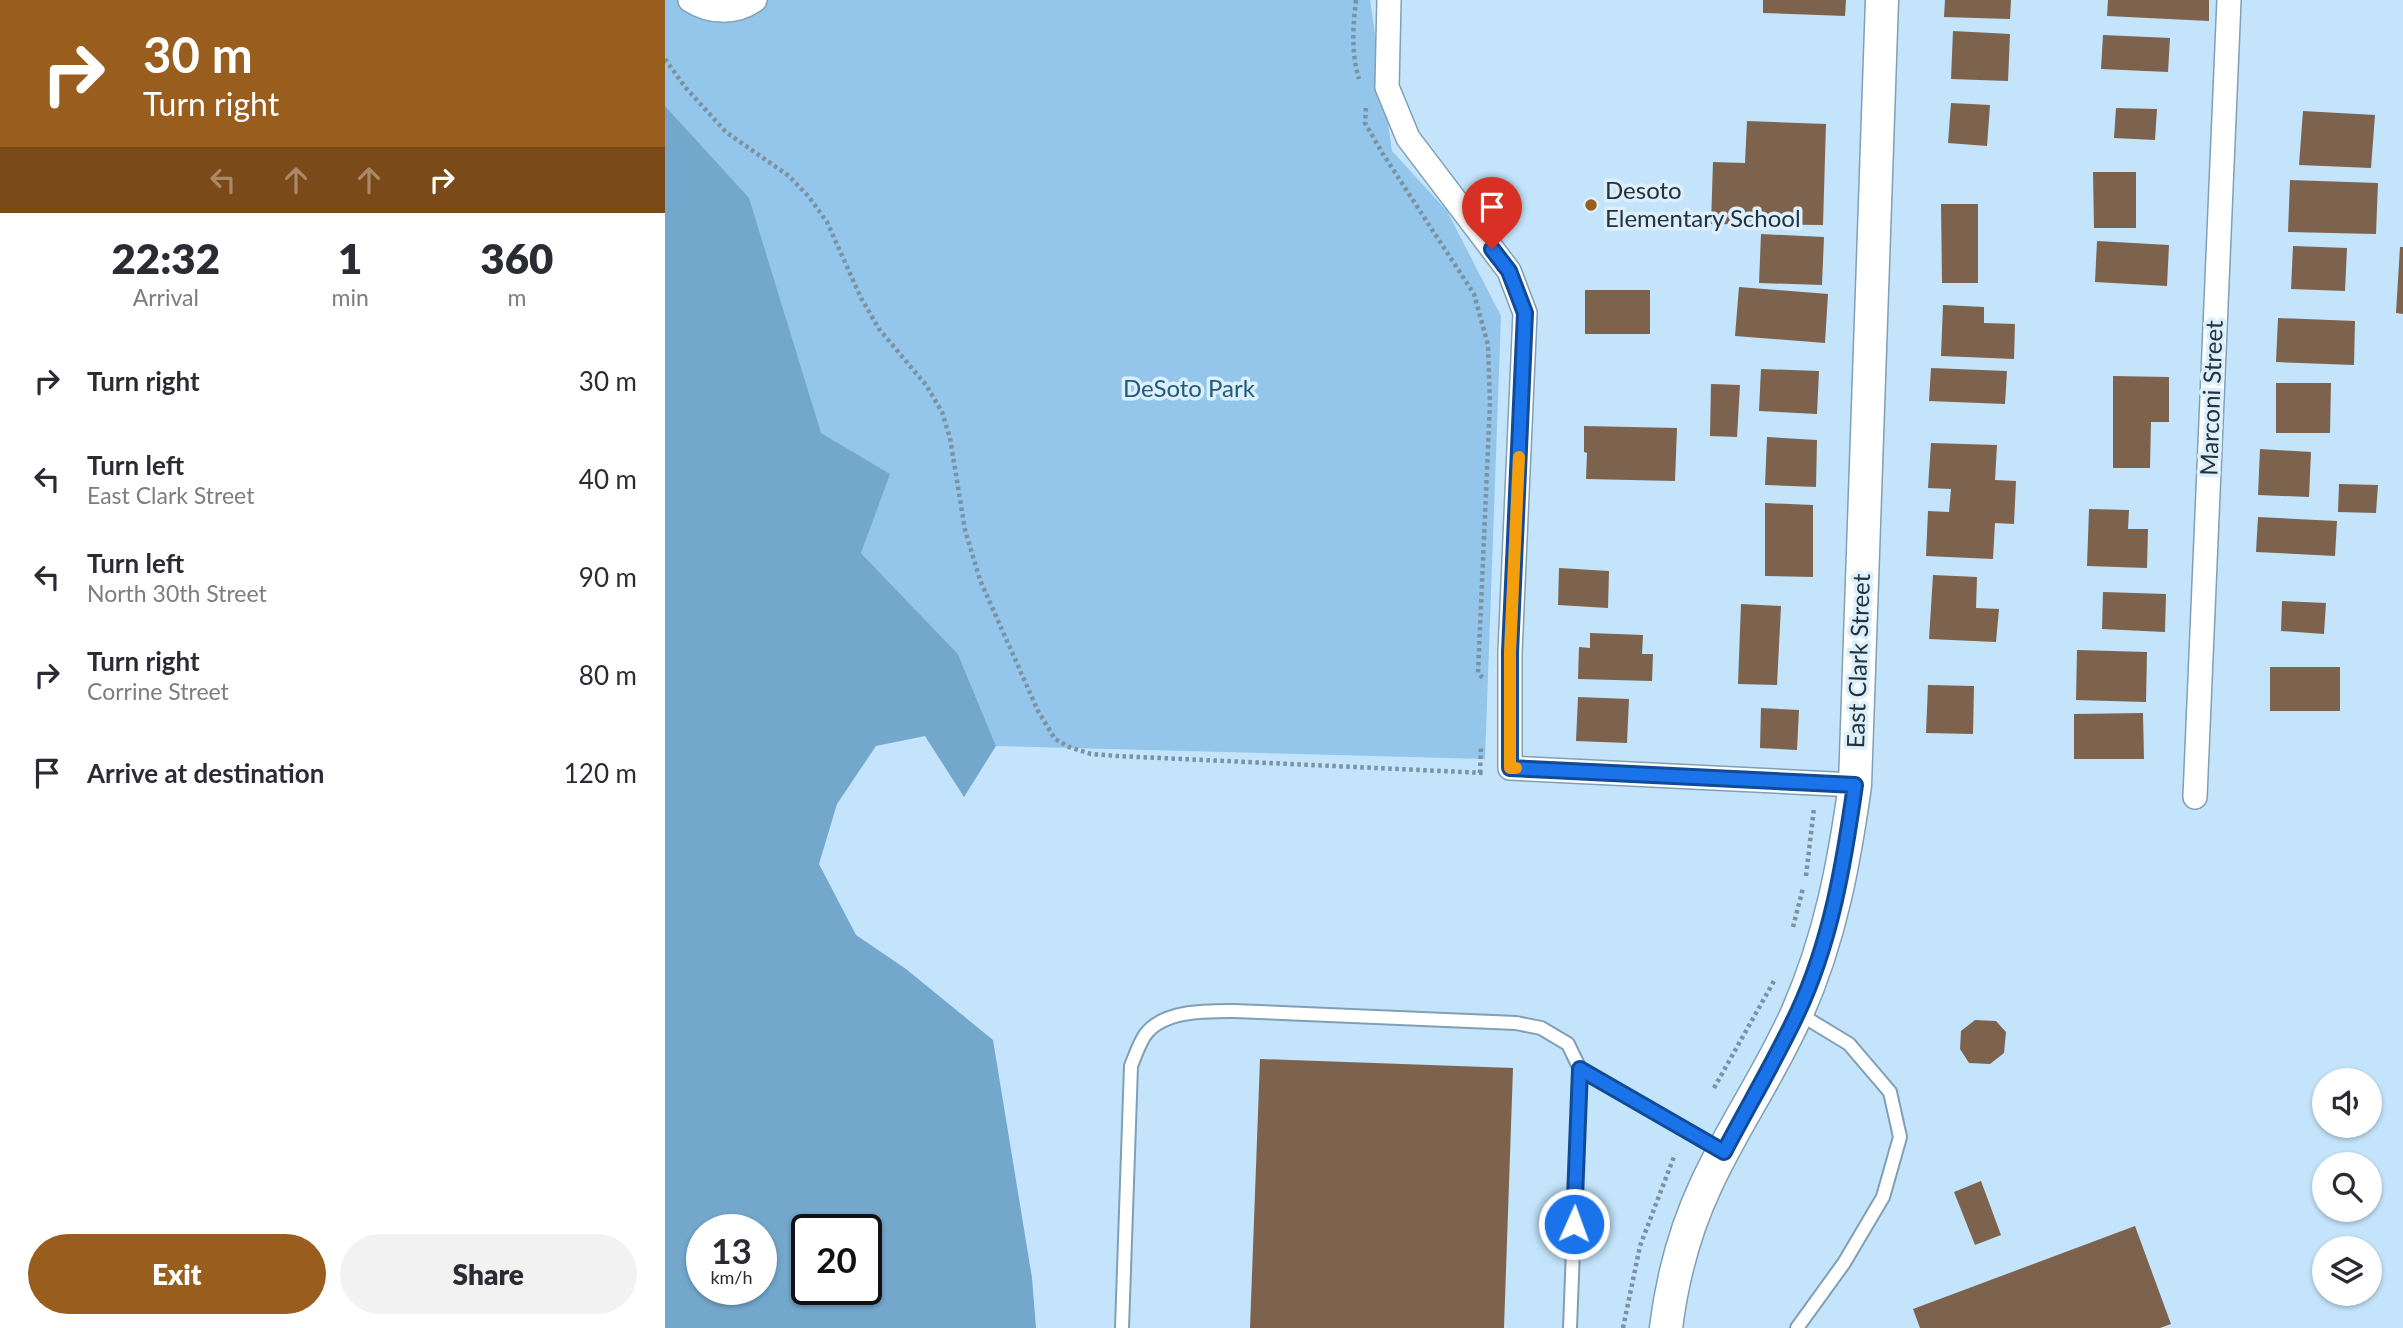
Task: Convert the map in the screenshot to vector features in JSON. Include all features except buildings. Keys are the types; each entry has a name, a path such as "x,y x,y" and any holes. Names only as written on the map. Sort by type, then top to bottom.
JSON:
{"street":[{"path":"690,0 701,7 725,11 747,6 755,0"},
{"path":"1389,0 1387,87 1408,138 1509,271 1525,313 1510,652 1510,768 1855,785"},
{"name":"East Clark Street","path":"1666,1328 1684,1240 1706,1185 1798,1013 1825,941 1845,861 1855,785 1882,0"},
{"name":"Marconi Street","path":"2195,797 2229,0"}],"lane":[{"path":"1122,1328 1131,1066 1146,1034 1169,1018 1195,1012 1234,1011 1516,1023 1541,1028 1567,1044 1580,1069 1570,1328"},
{"path":"1797,1328 1845,1263 1884,1197 1900,1137 1890,1092 1849,1044 1798,1013"},
{"path":"1580,1069 1724,1152"}],"path":[{"path":"1356,0 1353,28 1355,66 1362,89"},
{"path":"665,59 685,87 726,132 789,176 809,197 827,222 861,299 879,329 926,385 942,412 950,438 965,530 980,580 1038,711 1055,739 1091,754 1117,756 1480,773 1510,768"},
{"path":"1366,101 1365,123 1474,294 1489,345 1490,403 1478,673 1483,678 1483,691"},
{"path":"1480,773 1481,732"},
{"path":"1792,929 1805,878 1815,800"},
{"path":"1714,1088 1775,980"},
{"path":"1623,1328 1640,1246 1675,1154"}],"green space":[{"name":"DeSoto Park","path":"665,0 1370,0 1392,151 1447,211 1501,316 1485,759 996,746 958,654 861,553 889,474 821,433 665,107"}],"shaded area":[{"path":"665,106 749,198 821,433 890,474 861,553 958,654 996,746 964,797 925,736 876,746 837,804 819,864 856,935 906,969 993,1040 1032,1278 1036,1328 665,1328"}],"slow traffic":[{"path":"1516,768 1510,768 1510,652 1519,457"}],"place":[{"name":"Desoto Elementary School","path":"1591,205"}],"route":[{"path":"1492,249 1509,271 1525,313 1510,652 1510,768 1855,785 1845,861 1825,941 1798,1013 1724,1152 1580,1069 1574,1224"}]}
